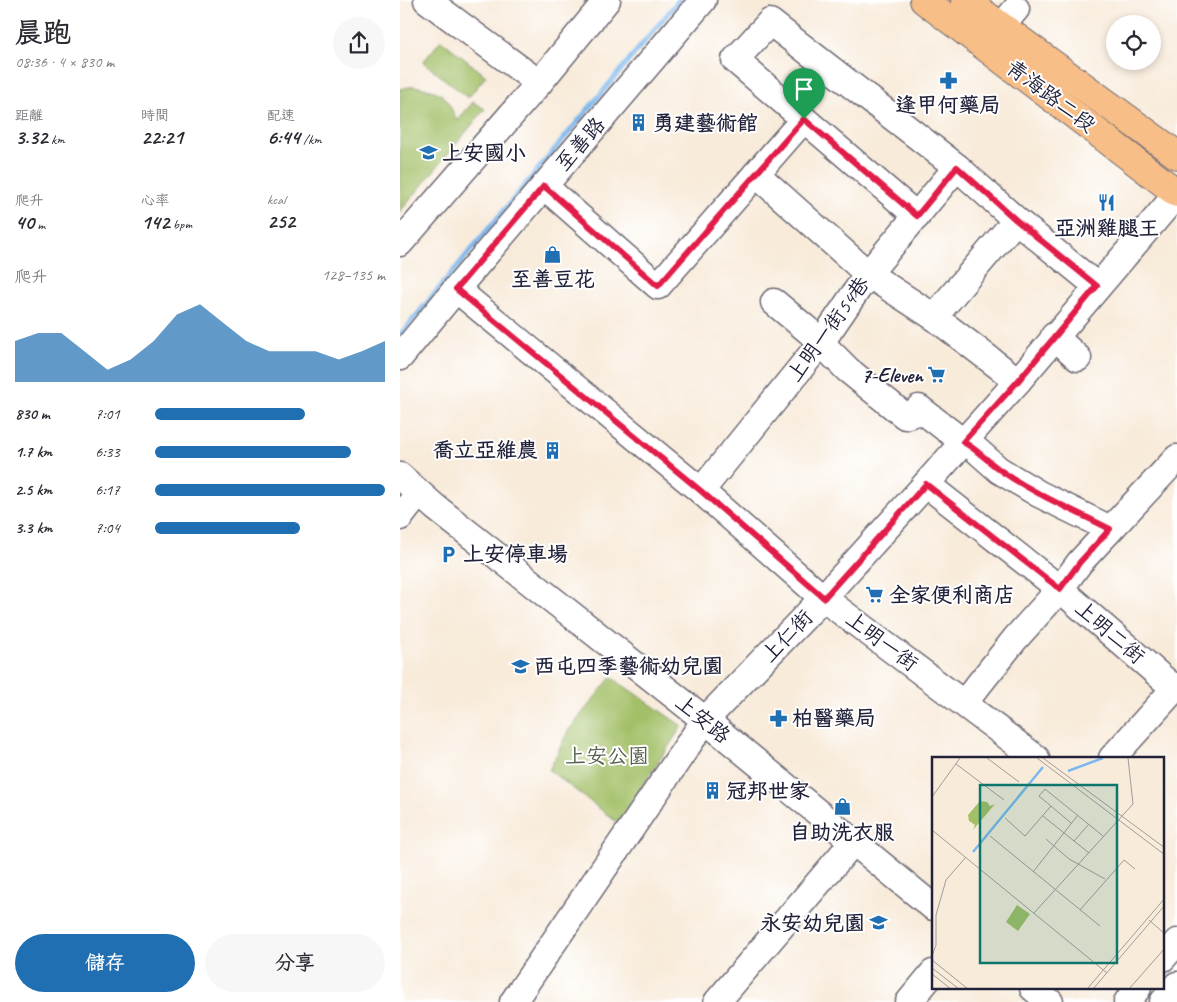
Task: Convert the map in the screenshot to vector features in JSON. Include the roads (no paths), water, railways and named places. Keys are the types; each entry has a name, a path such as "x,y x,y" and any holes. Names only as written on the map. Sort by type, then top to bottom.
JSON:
{"main road":[{"name":"青海路二段","path":"924,0 1177,193"},
{"name":"青海路二段","path":"966,0 1009,18 1177,156"}],"street":[{"path":"427,0 539,83"},
{"path":"400,243 539,83 607,0"},
{"name":"至善路","path":"400,357 703,0"},
{"path":"917,216 735,60 770,22 957,167 1016,220 1097,286"},
{"path":"544,186 658,286 804,119"},
{"name":"上明一街54巷","path":"701,491 820,344 868,274 957,167"},
{"path":"756,174 868,274 934,317 1018,381"},
{"name":"上仁街","path":"513,1002 705,720 824,598 1018,381 1054,336 1177,193"},
{"path":"934,317 1016,220"},
{"name":"上明一街","path":"456,289 701,491 824,598 1035,757"},
{"path":"774,302 810,332 848,370 905,416 914,413 919,408 963,442 973,447 999,470 1039,494 1110,529"},
{"path":"1054,336 1078,358"},
{"path":"964,703 1015,638 1060,589 1080,562 1177,458"},
{"name":"上明二街","path":"926,484 1060,589 1176,688"},
{"path":"400,517 409,485"},
{"name":"上安路","path":"409,485 705,720 932,906"},
{"path":"1113,757 1176,688"},
{"path":"717,1002 854,841"},
{"path":"1164,957 1177,942"},
{"path":"909,1002 932,974"},
{"path":"1163,1002 1177,985"},
{"path":"1035,990 1050,1002"},
{"path":"1126,1002 1136,990"}],"waterway":[{"path":"400,335 679,0"}],"place":[{"name":"逢甲何藥局","path":"948,80"},
{"name":"勇建藝術館","path":"639,123"},
{"name":"上安國小","path":"428,153"},
{"name":"亞洲雞腿王","path":"1107,203"},
{"name":"至善豆花","path":"553,254"},
{"name":"7-Eleven","path":"937,375"},
{"name":"喬立亞維農","path":"552,450"},
{"name":"上安停車場","path":"449,554"},
{"name":"全家便利商店","path":"875,595"},
{"name":"西屯四季藝術幼兒園","path":"520,666"},
{"name":"柏醫藥局","path":"778,718"},
{"name":"冠邦世家","path":"712,791"},
{"name":"自助洗衣服","path":"842,807"},
{"name":"永安幼兒園","path":"879,923"}],"park label":[{"name":"上安公園","path":"607,756"}]}
